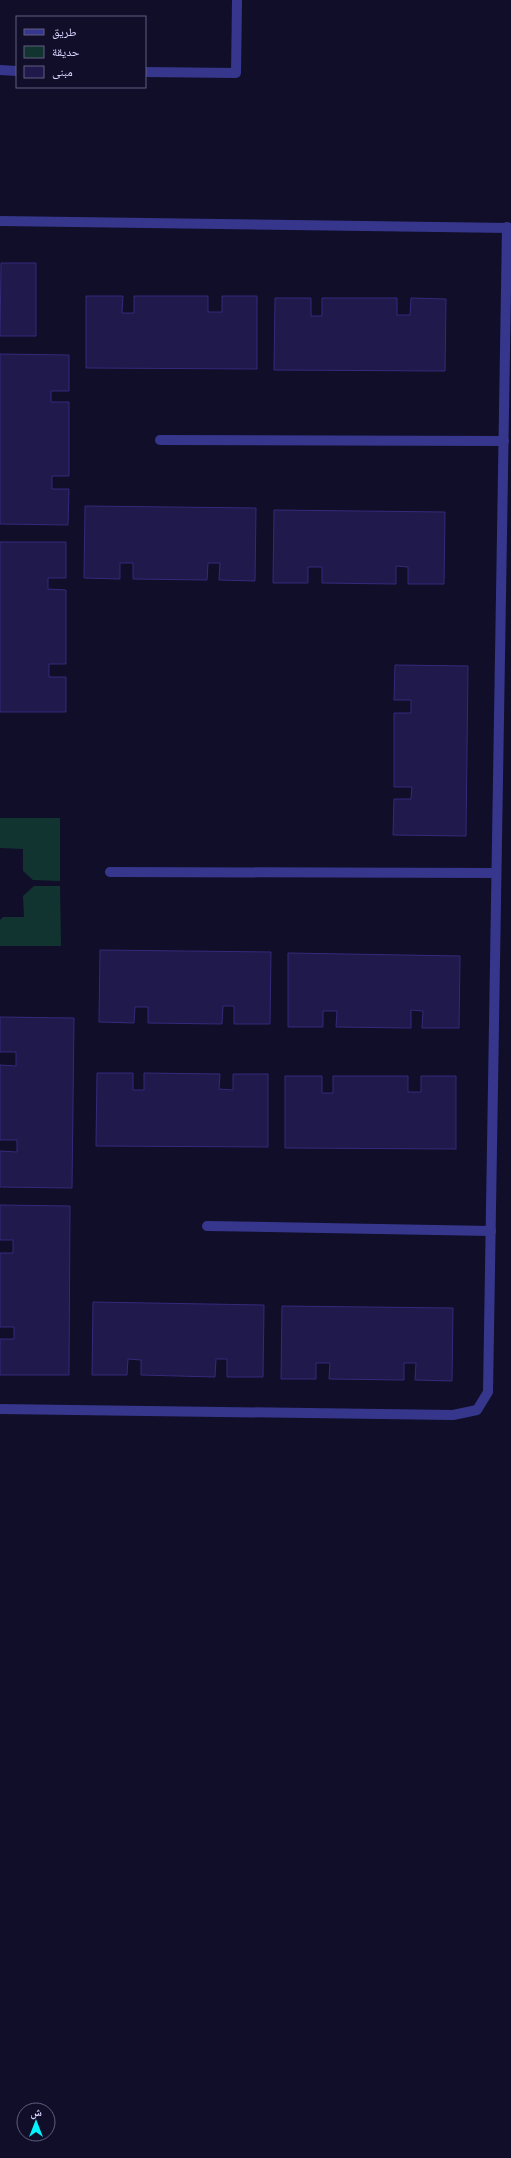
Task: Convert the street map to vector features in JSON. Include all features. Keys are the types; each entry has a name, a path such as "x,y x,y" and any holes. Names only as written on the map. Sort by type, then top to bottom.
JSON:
{"street":[{"path":"146,72 236,73 237,0"},
{"path":"0,70 16,71"},
{"path":"0,221 509,227 496,873 488,1392 477,1410 454,1415 0,1409"},
{"path":"160,440 504,441"},
{"path":"110,872 496,873"},
{"path":"207,1226 491,1231"}],"green space":[{"path":"0,818 60,818 60,881 33,880 23,871 23,849 0,848"},
{"path":"34,886 60,886 61,946 0,946 0,920 3,917 24,917 23,896"}],"building":[{"path":"1,263 36,263 36,336 0,336"},
{"path":"86,296 123,296 122,313 134,313 134,296 208,296 208,312 222,312 222,296 257,296 257,369 86,368"},
{"path":"275,298 311,298 311,316 322,316 322,298 397,298 397,315 410,315 411,298 446,299 445,371 274,370"},
{"path":"0,354 69,355 69,391 51,391 51,402 69,402 69,476 52,476 52,489 69,489 68,525 0,524"},
{"path":"85,506 256,508 255,581 219,580 220,563 208,563 207,580 133,579 133,563 120,563 120,579 84,578"},
{"path":"274,510 445,512 444,584 408,584 408,567 396,566 396,584 322,583 322,567 308,567 308,583 273,583"},
{"path":"0,542 66,542 66,578 48,578 48,589 66,590 66,664 49,664 49,677 66,677 66,712 0,712"},
{"path":"395,665 468,666 466,836 393,835 394,799 411,799 412,787 394,787 394,713 411,713 411,700 394,700"},
{"path":"100,950 271,952 270,1024 234,1024 234,1006 223,1006 222,1024 148,1023 148,1007 135,1007 134,1023 99,1022"},
{"path":"288,953 460,956 459,1028 422,1028 423,1011 411,1010 411,1028 336,1027 337,1011 323,1011 323,1027 288,1027"},
{"path":"0,1017 74,1018 72,1188 0,1187 0,1151 17,1152 17,1140 0,1140 0,1065 16,1066 16,1052 0,1052"},
{"path":"97,1073 133,1073 133,1090 144,1090 144,1073 220,1074 219,1089 233,1090 233,1074 268,1074 268,1147 96,1146"},
{"path":"285,1076 322,1076 322,1093 333,1093 333,1076 408,1076 408,1092 421,1092 421,1076 456,1076 456,1149 285,1148"},
{"path":"0,1205 70,1206 69,1375 0,1375 0,1339 14,1339 14,1327 0,1327 0,1253 13,1253 13,1240 0,1240"},
{"path":"93,1302 264,1305 263,1377 227,1377 227,1359 216,1359 215,1377 141,1375 141,1360 128,1359 127,1375 92,1375"},
{"path":"282,1306 453,1308 452,1381 415,1380 416,1363 404,1363 404,1380 329,1379 330,1363 316,1363 316,1379 281,1379"}]}
